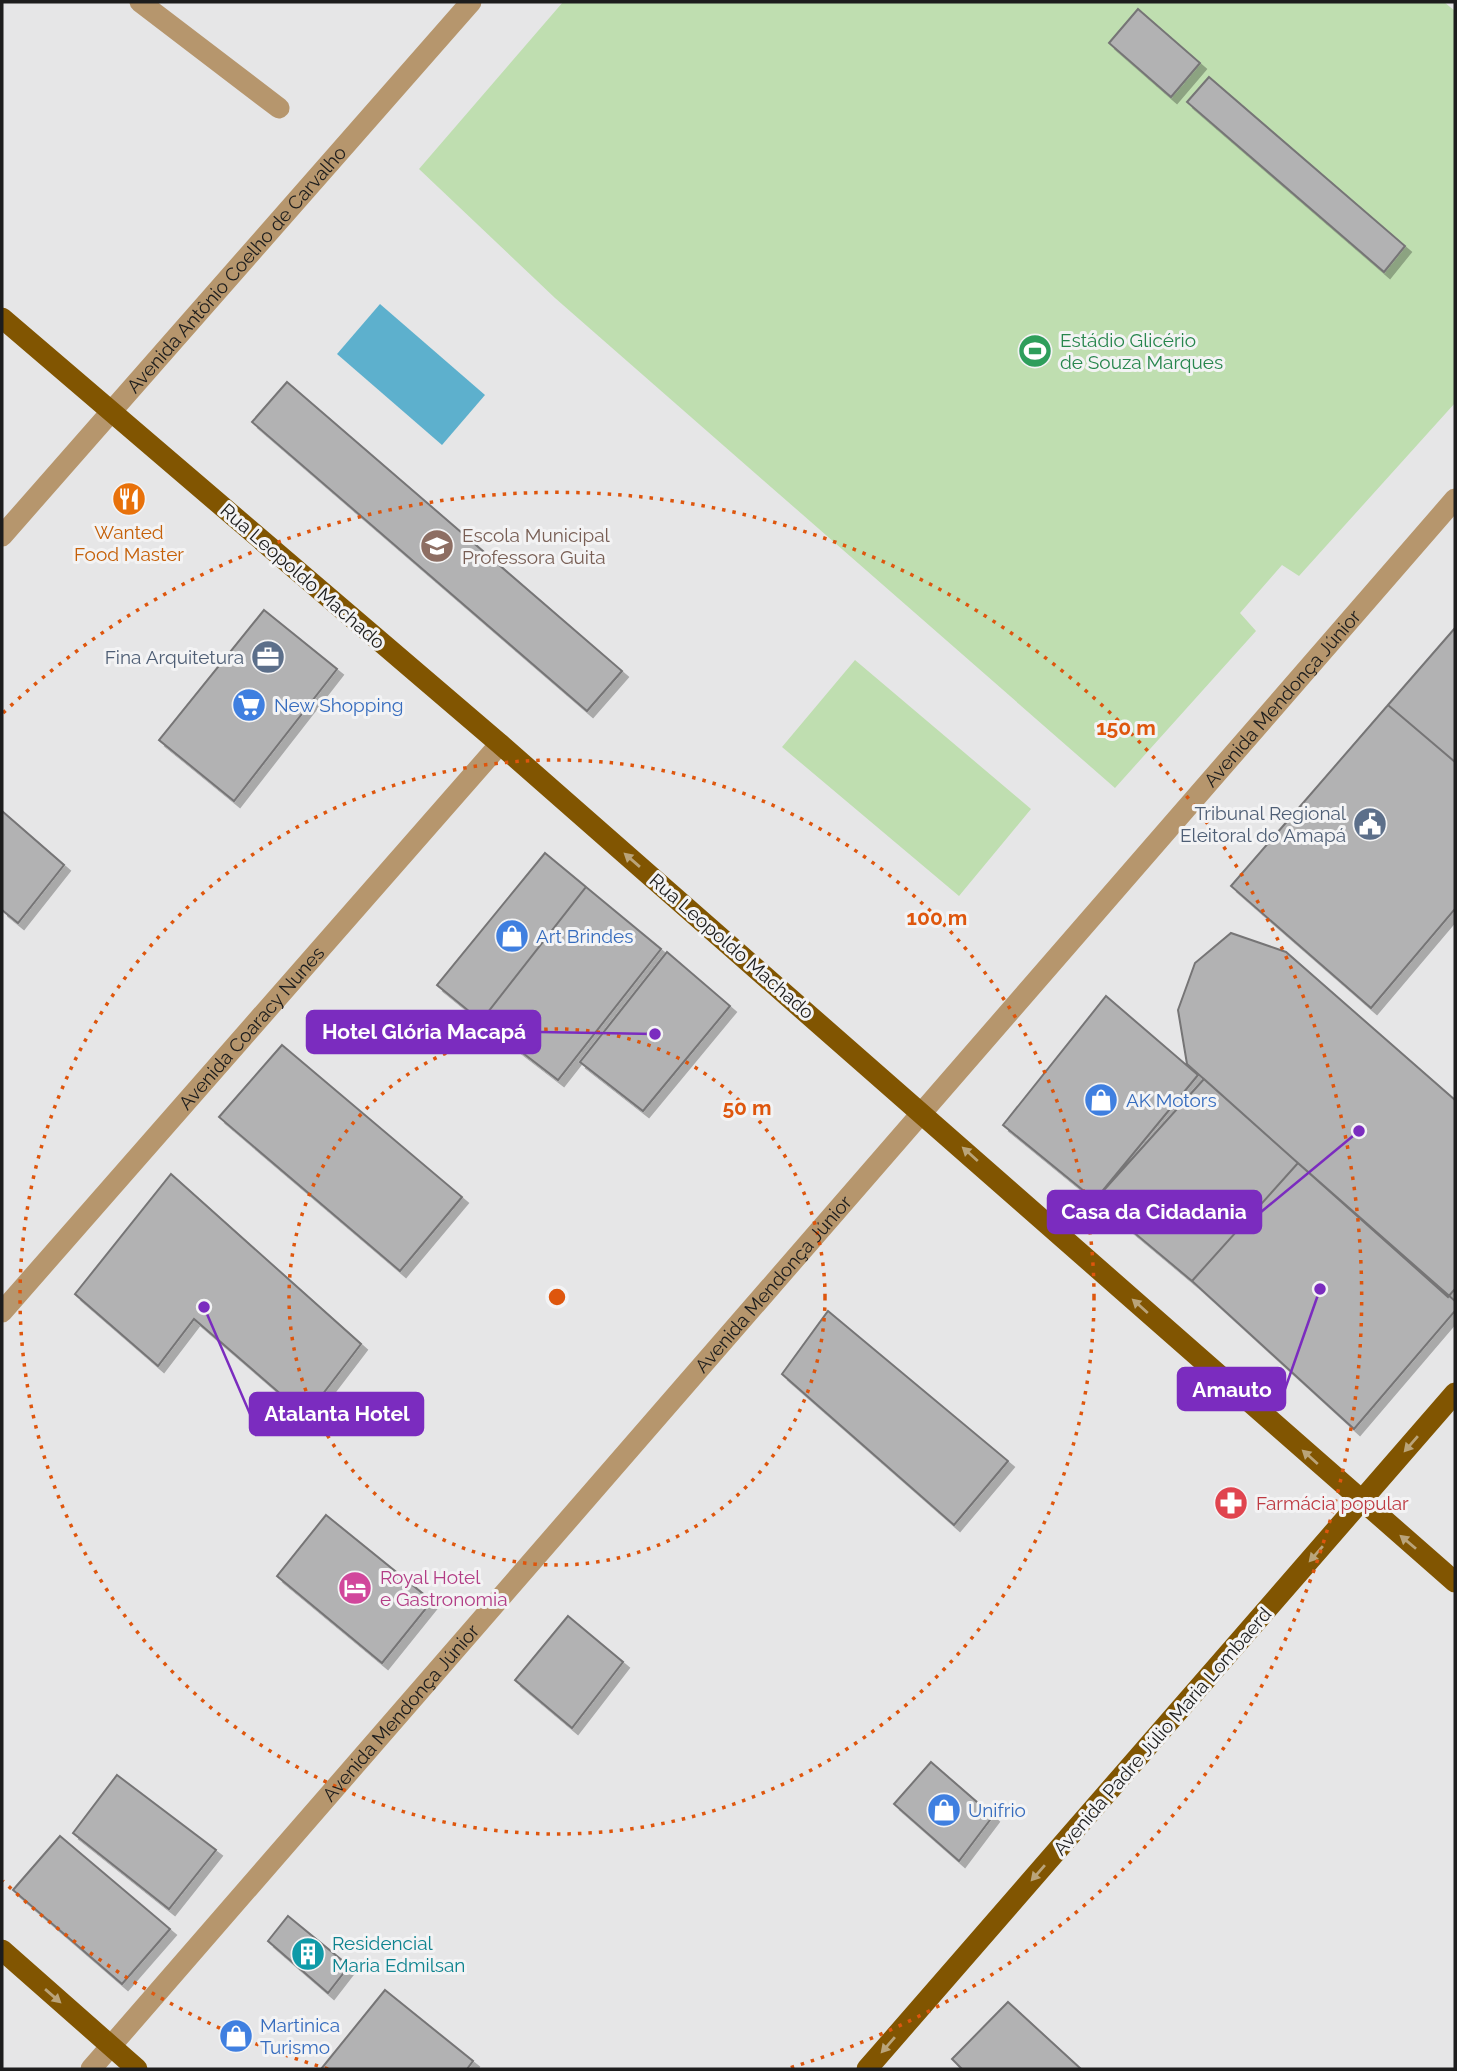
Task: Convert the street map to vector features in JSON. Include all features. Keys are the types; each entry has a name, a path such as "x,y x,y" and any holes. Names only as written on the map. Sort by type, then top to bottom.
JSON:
{"main road":[{"name":"Rua Leopoldo Machado","path":"2,318 499,744 1455,1582"},
{"name":"Avenida Padre Júlio Maria Lombaerd","path":"867,2069 1455,1393"},
{"path":"2,1950 137,2069"}],"street":[{"path":"140,2 279,108"},
{"name":"Avenida Antônio Coelho de Carvalho","path":"2,536 113,413 471,2"},
{"name":"Avenida Mendonça Júnior","path":"91,2069 1455,499"},
{"name":"Avenida Coaracy Nunes","path":"2,1312 499,744"}],"green space":[{"name":"Estádio Glicério de Souza Marques","path":"563,2 1444,2 1455,11 1455,403 1299,576 1282,565 1240,613 1256,631 1115,788 555,298 419,169"},
{"path":"855,660 1031,809 959,896 782,747"}],"water":[{"path":"380,304 485,395 442,445 337,354"}],"building":[{"path":"1138,9 1200,63 1171,97 1109,43"},
{"path":"1209,77 1405,246 1384,272 1187,102"},
{"name":"Escola Municipal Professora Guita","path":"287,382 622,671 587,711 252,422"},
{"name":"New Shopping","path":"264,610 337,669 234,801 159,740"},
{"path":"1455,628 1455,762 1388,705"},
{"name":"Tribunal Regional Eleitoral do Amapá","path":"1388,705 1455,762 1455,909 1371,1008 1231,886"},
{"path":"2,811 64,865 18,923 2,910"},
{"name":"Art Brindes","path":"545,853 586,887 481,1021 437,985"},
{"path":"586,887 661,949 558,1080 481,1021"},
{"path":"1231,933 1286,952 1455,1100 1455,1289 1448,1297 1187,1064 1178,1010 1195,963"},
{"path":"667,952 730,1006 643,1111 580,1062"},
{"name":"AK Motors","path":"1106,996 1198,1075 1095,1200 1003,1125"},
{"path":"282,1045 462,1197 400,1271 219,1117"},
{"path":"1204,1079 1298,1163 1192,1281 1095,1200"},
{"path":"1298,1163 1455,1301 1455,1311 1354,1429 1192,1281"},
{"path":"171,1174 361,1344 306,1416 194,1319 158,1366 75,1294"},
{"path":"828,1311 1008,1461 954,1525 782,1374"},
{"name":"Royal Hotel e Gastronomia","path":"326,1515 432,1601 382,1663 277,1576"},
{"path":"568,1616 623,1662 572,1728 515,1680"},
{"name":"Unifrio","path":"931,1762 993,1816 959,1861 894,1804"},
{"path":"117,1775 216,1850 169,1909 73,1833"},
{"path":"60,1836 170,1929 122,1984 13,1890"},
{"name":"Residencial Maria Edmilsan","path":"288,1916 349,1966 328,1993 268,1941"},
{"path":"385,1990 473,2061 467,2069 321,2069"},
{"path":"1008,2002 1081,2069 962,2069 952,2059"}],"place":[{"name":"Estádio Glicério de Souza Marques","path":"1035,351"},
{"name":"Wanted Food Master","path":"129,499"},
{"name":"Escola Municipal Professora Guita","path":"437,546"},
{"name":"Fina Arquitetura","path":"268,657"},
{"name":"New Shopping","path":"249,705"},
{"name":"Tribunal Regional Eleitoral do Amapá","path":"1370,824"},
{"name":"Art Brindes","path":"512,936"},
{"name":"Hotel Glória Macapá","path":"655,1034"},
{"name":"AK Motors","path":"1101,1100"},
{"name":"Casa da Cidadania","path":"1359,1131"},
{"name":"Amauto","path":"1320,1289"},
{"name":"Atalanta Hotel","path":"204,1307"},
{"name":"Farmácia popular","path":"1231,1503"},
{"name":"Royal Hotel e Gastronomia","path":"355,1588"},
{"name":"Unifrio","path":"944,1810"},
{"name":"Residencial Maria Edmilsan","path":"308,1954"},
{"name":"Martinica Turismo","path":"236,2036"}]}
